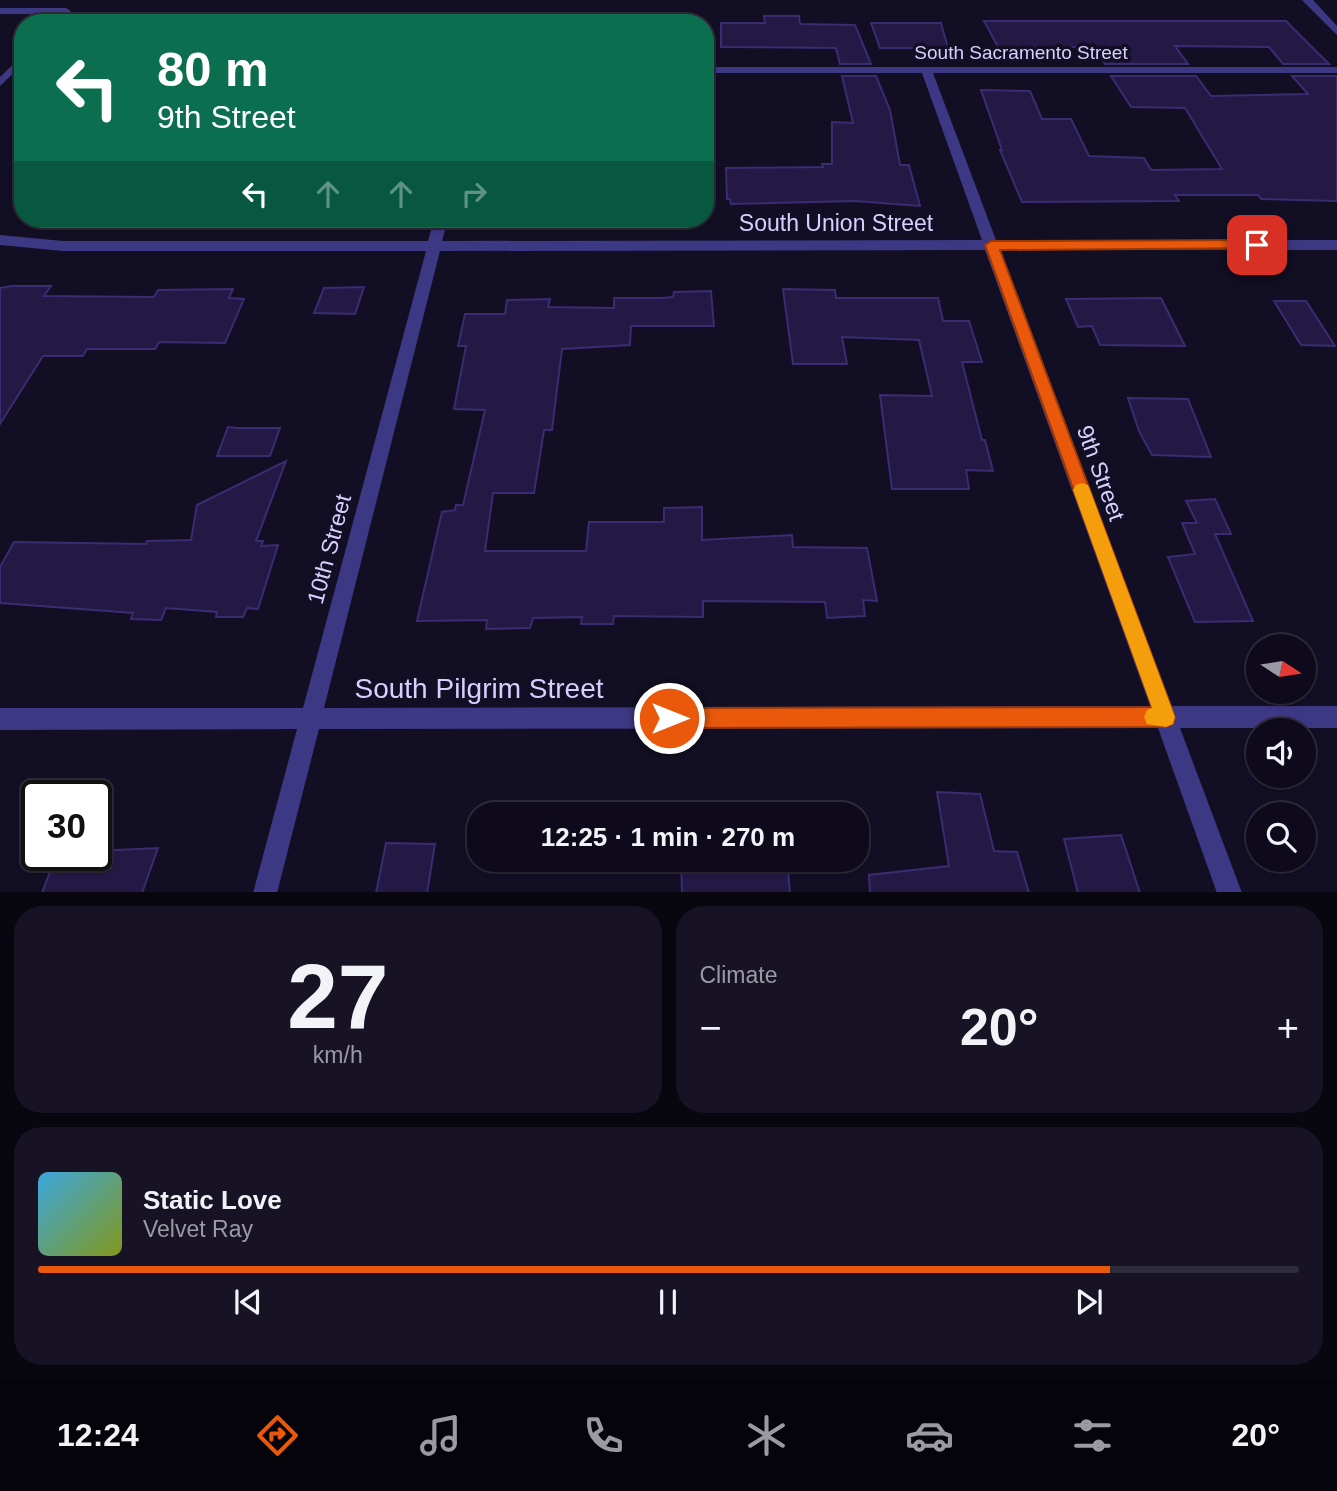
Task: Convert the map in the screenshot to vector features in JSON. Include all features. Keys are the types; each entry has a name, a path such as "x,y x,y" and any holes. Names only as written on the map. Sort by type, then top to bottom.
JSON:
{"street":[{"path":"1307,0 1337,32"},
{"name":"South Sacramento Street","path":"714,70 1337,70"},
{"name":"9th Street","path":"926,70 1230,892"},
{"name":"10th Street","path":"265,892 438,228"},
{"name":"South Union Street","path":"0,240 63,246 1337,244"},
{"name":"South Pilgrim Street","path":"0,719 1337,717"}],"lane":[{"path":"0,11 66,11 63,14"},
{"path":"0,83 14,68"}],"building":[{"path":"764,16 799,16 800,24 855,25 871,64 840,64 836,48 721,47 721,23 765,23"},
{"path":"984,21 1286,21 1329,64 1283,64 1269,47 1175,46 1188,64 1105,64 1094,47 998,47"},
{"path":"871,23 941,23 948,48 880,48"},
{"path":"842,76 876,76 890,110 900,165 909,165 920,206 855,201 731,204 730,199 727,199 726,168 823,167 822,164 832,164 832,122 853,123"},
{"path":"1111,76 1196,76 1211,96 1308,94 1292,76 1337,76 1337,201 1261,199 1258,195 1175,195 1179,201 1022,202 1000,150 981,90 1030,91 1042,119 1071,119 1089,156 1144,158 1151,170 1222,169 1185,108 1131,107"},
{"path":"51,286 44,296 154,297 158,290 233,289 229,298 244,299 225,343 159,342 155,349 87,349 83,356 43,356 0,424 0,288"},
{"path":"364,287 355,314 314,313 324,288"},
{"path":"783,289 835,290 836,298 938,298 943,321 969,321 982,362 962,362 982,440 985,440 993,471 966,470 969,489 892,489 880,395 932,396 919,340 842,337 847,364 793,364"},
{"path":"711,291 714,326 631,326 630,345 562,349 552,430 544,430 534,493 493,493 485,551 586,551 589,522 664,522 664,508 702,507 702,540 792,535 793,547 867,548 877,601 863,600 865,616 827,618 825,602 703,601 703,617 614,616 613,624 581,624 582,617 533,618 530,628 486,629 487,620 417,621 442,512 455,510 456,505 463,505 485,410 454,409 466,346 458,346 465,314 505,314 507,300 550,299 548,307 614,308 614,298 661,298 673,297 674,292"},
{"path":"1161,298 1185,346 1100,345 1092,326 1078,327 1066,299"},
{"path":"1274,301 1306,301 1335,346 1301,345"},
{"path":"1128,398 1188,399 1211,457 1152,455 1139,431"},
{"path":"228,427 280,428 270,456 217,456"},
{"path":"286,461 256,541 263,541 261,546 278,545 258,609 247,608 243,617 216,617 217,612 166,608 161,620 131,619 133,613 0,603 0,567 14,542 146,544 147,541 191,540 197,505"},
{"path":"1215,499 1231,534 1215,534 1253,621 1195,622 1168,557 1195,554 1182,523 1197,523 1186,501"},
{"path":"937,792 980,794 994,851 1017,852 1029,892 870,892 869,875 949,866"},
{"path":"1121,835 1140,892 1078,892 1064,839"},
{"path":"386,843 435,844 427,892 376,892"},
{"path":"158,848 142,892 42,892 50,871 112,871 112,850"},
{"path":"681,872 788,872 790,892 682,892"}],"slow traffic":[{"path":"1082,490 1166,717 1154,717"}],"route":[{"path":"669,718 1166,717 991,245 1257,245"}]}
